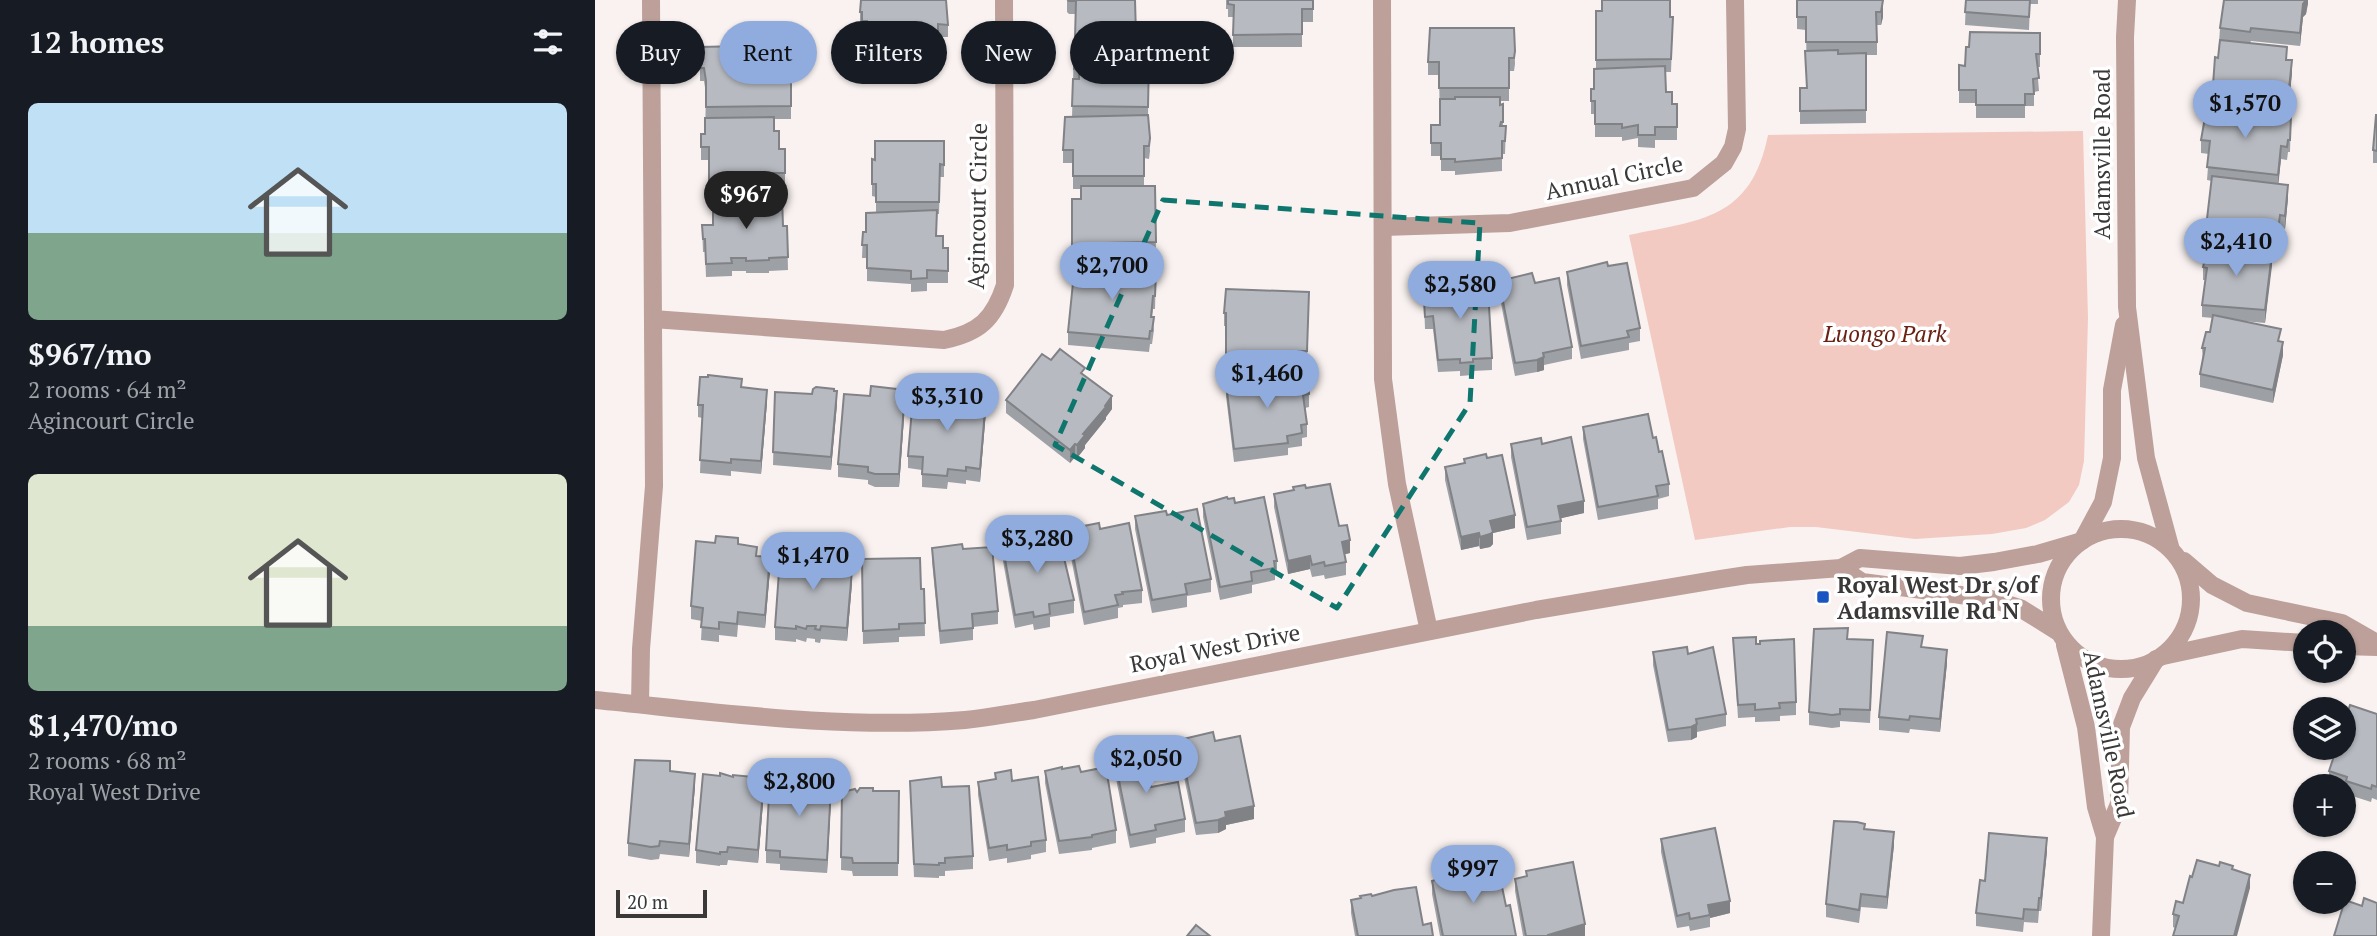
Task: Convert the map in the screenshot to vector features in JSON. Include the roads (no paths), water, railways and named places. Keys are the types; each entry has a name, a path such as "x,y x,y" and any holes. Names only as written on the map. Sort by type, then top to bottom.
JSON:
{"street":[{"path":"640,704 641,649 654,486 651,0"},
{"name":"Agincourt Circle","path":"653,319 944,340 963,336 990,318 1005,285 1004,0"},
{"path":"1382,0 1383,379 1397,484 1429,631"},
{"name":"Annual Circle","path":"1383,227 1510,223 1693,188 1724,163 1733,147 1737,129 1735,0"},
{"name":"Adamsville Road","path":"2127,0 2127,307 2146,458 2174,553"},
{"name":"Adamsville Road","path":"2080,541 2103,502 2112,458 2112,390 2127,307"},
{"path":"2061,636 2051,612 2050,593 2055,573 2065,556 2080,541 2098,532 2120,528 2141,531 2161,541 2212,585 2247,603 2342,623 2377,645"},
{"name":"Royal West Drive","path":"595,700 838,721 895,723 966,720 1034,710 1536,610 1734,577 1841,568 1860,558 1960,566 2038,554 2080,541"},
{"path":"2160,658 2179,640 2189,620 2192,597 2188,576 2174,553"},
{"path":"1841,568 1862,582 1991,598 2020,608 2061,636 2085,661 2105,668 2125,670 2145,666 2160,658 2242,639 2293,642"},
{"name":"Adamsville Road","path":"2061,636 2086,727 2096,807 2105,837 2101,936"},
{"path":"2356,646 2377,645"},
{"name":"Adamsville Road","path":"2105,837 2119,804 2121,727 2132,698 2160,658"}],"place":[{"name":"Royal West Dr s/of Adamsville Rd N","path":"1823,597"}],"park label":[{"name":"Luongo Park","path":"1885,333"}]}
